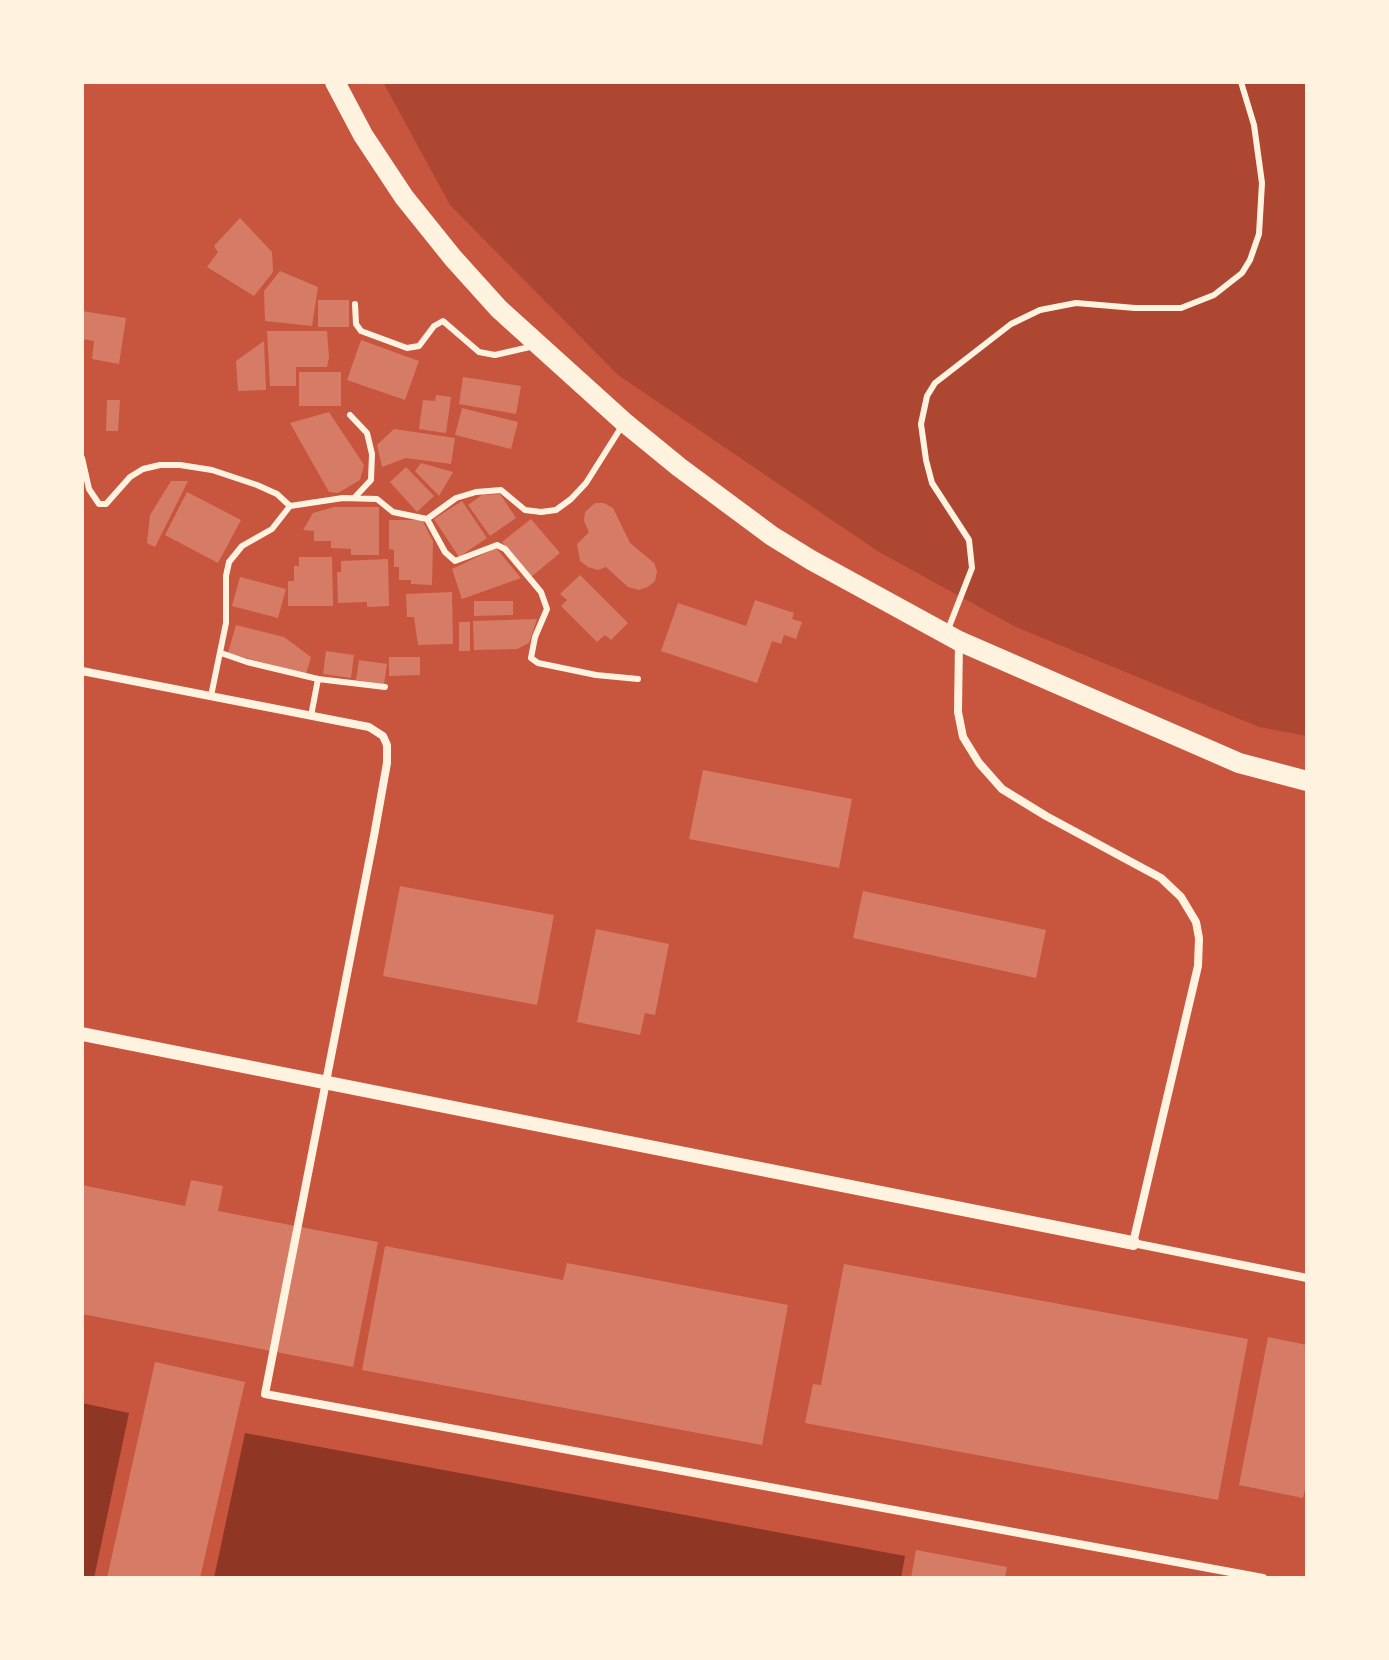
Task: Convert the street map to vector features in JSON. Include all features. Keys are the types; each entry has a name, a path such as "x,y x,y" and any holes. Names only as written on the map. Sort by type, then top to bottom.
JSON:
{"main road":[{"path":"335,82 363,135 404,197 453,258 537,345 624,422 772,536 953,638 1239,763 1307,781"}],"street":[{"path":"953,638 958,712 963,737 979,763 1002,789 1161,878 1181,897 1196,922 1198,966 1133,1243"},
{"path":"82,671 374,729 383,736 388,750 265,1394 1263,1578"},
{"path":"82,1034 1307,1278"}],"lane":[{"path":"953,638 972,568 969,540 932,483 921,424 927,396 935,383 1011,324 1040,310 1076,303 1181,308 1214,295 1242,273 1259,234 1262,183 1254,125 1241,82"},
{"path":"355,304 356,324 361,331 407,348 419,346 434,326 443,321 468,345 487,354 495,355 537,345"},
{"path":"350,415 367,433 372,454 371,480 354,498"},
{"path":"211,696 226,623 229,562 242,546 272,529 290,506 354,498 377,499 393,512 427,519 456,498 476,492 501,490 525,510 556,510 586,483 624,422"},
{"path":"82,458 89,489 99,504 106,504 130,477 143,469 160,465 212,470 277,494 290,506"},
{"path":"427,519 445,552 455,561 497,545 505,549 541,592 547,609 535,637 531,658 538,663 596,675 638,679"},
{"path":"221,653 318,679 385,687"},
{"path":"311,716 318,679"}],"shaded area":[{"path":"383,82 1307,82 1307,736 1259,727 1016,627 879,552 618,375 450,205"},
{"path":"82,1403 129,1413 94,1578 82,1578"},
{"path":"245,1433 905,1556 901,1578 214,1578"}],"building":[{"path":"240,218 272,252 273,272 254,296 207,267 218,252 214,246"},
{"path":"280,271 318,287 312,326 265,321 264,291"},
{"path":"318,300 349,300 349,327 318,327"},
{"path":"82,311 126,318 119,364 92,359 94,341 82,339"},
{"path":"267,331 327,331 327,367 296,367 296,386 270,386"},
{"path":"361,340 419,361 405,400 347,380"},
{"path":"264,341 266,390 238,391 236,361"},
{"path":"299,372 341,372 341,406 299,406"},
{"path":"463,377 521,386 516,414 459,404"},
{"path":"436,395 451,397 446,433 419,429 423,400 435,401"},
{"path":"107,400 120,400 118,431 106,431"},
{"path":"462,408 518,422 511,449 455,435"},
{"path":"329,412 364,465 360,480 338,493 329,492 290,423"},
{"path":"394,429 455,438 451,464 406,458 382,467 377,445"},
{"path":"421,463 453,472 439,496 415,471"},
{"path":"406,467 434,496 417,512 390,482"},
{"path":"171,481 188,481 155,547 147,543 150,515"},
{"path":"187,492 241,520 218,563 165,535"},
{"path":"500,494 516,518 490,536 468,505 482,495"},
{"path":"462,501 487,538 459,557 434,519"},
{"path":"595,503 604,503 613,508 630,543 654,563 657,571 655,581 648,587 639,590 628,587 606,567 598,570 580,561 577,544 589,532 584,521 585,512"},
{"path":"334,507 379,507 379,555 351,555 351,549 331,548 331,541 314,541 314,531 303,530 313,513"},
{"path":"531,519 560,553 531,577 502,542"},
{"path":"389,520 422,520 433,541 432,585 399,580 399,567 394,567 394,550 389,549"},
{"path":"496,548 521,578 462,599 452,569"},
{"path":"299,557 332,557 333,606 288,606 288,581 294,581 294,566 299,566"},
{"path":"388,559 389,606 367,607 367,602 338,603 337,572 341,572 341,561"},
{"path":"580,575 628,623 611,640 605,635 597,642 561,606 567,600 560,594"},
{"path":"240,577 286,589 278,618 232,606"},
{"path":"452,592 453,644 418,645 414,617 407,617 406,594"},
{"path":"755,600 794,613 792,619 802,622 796,639 784,635 781,644 772,641 757,683 661,651 678,603 746,626"},
{"path":"474,601 513,601 513,615 474,616"},
{"path":"537,619 529,643 517,649 474,650 473,621"},
{"path":"459,622 470,622 470,651 459,651"},
{"path":"236,625 284,637 311,657 306,674 228,653"},
{"path":"326,651 354,655 351,678 323,674"},
{"path":"389,657 420,657 420,675 389,676"},
{"path":"359,660 387,664 384,684 356,680"},
{"path":"703,770 852,799 839,868 689,839"},
{"path":"400,886 554,915 537,1005 383,976"},
{"path":"863,891 1046,930 1036,978 853,938"},
{"path":"596,929 669,944 655,1015 645,1013 640,1035 577,1022"},
{"path":"191,1180 223,1186 218,1211 378,1242 353,1367 82,1314 82,1185 185,1206"},
{"path":"385,1246 563,1280 567,1263 788,1305 762,1445 362,1370"},
{"path":"844,1264 1248,1339 1218,1500 805,1423 813,1384 821,1385"},
{"path":"1268,1337 1307,1345 1307,1480 1303,1498 1239,1485"},
{"path":"155,1362 245,1382 200,1578 107,1578"},
{"path":"916,1550 1007,1567 1005,1578 911,1578"}]}
